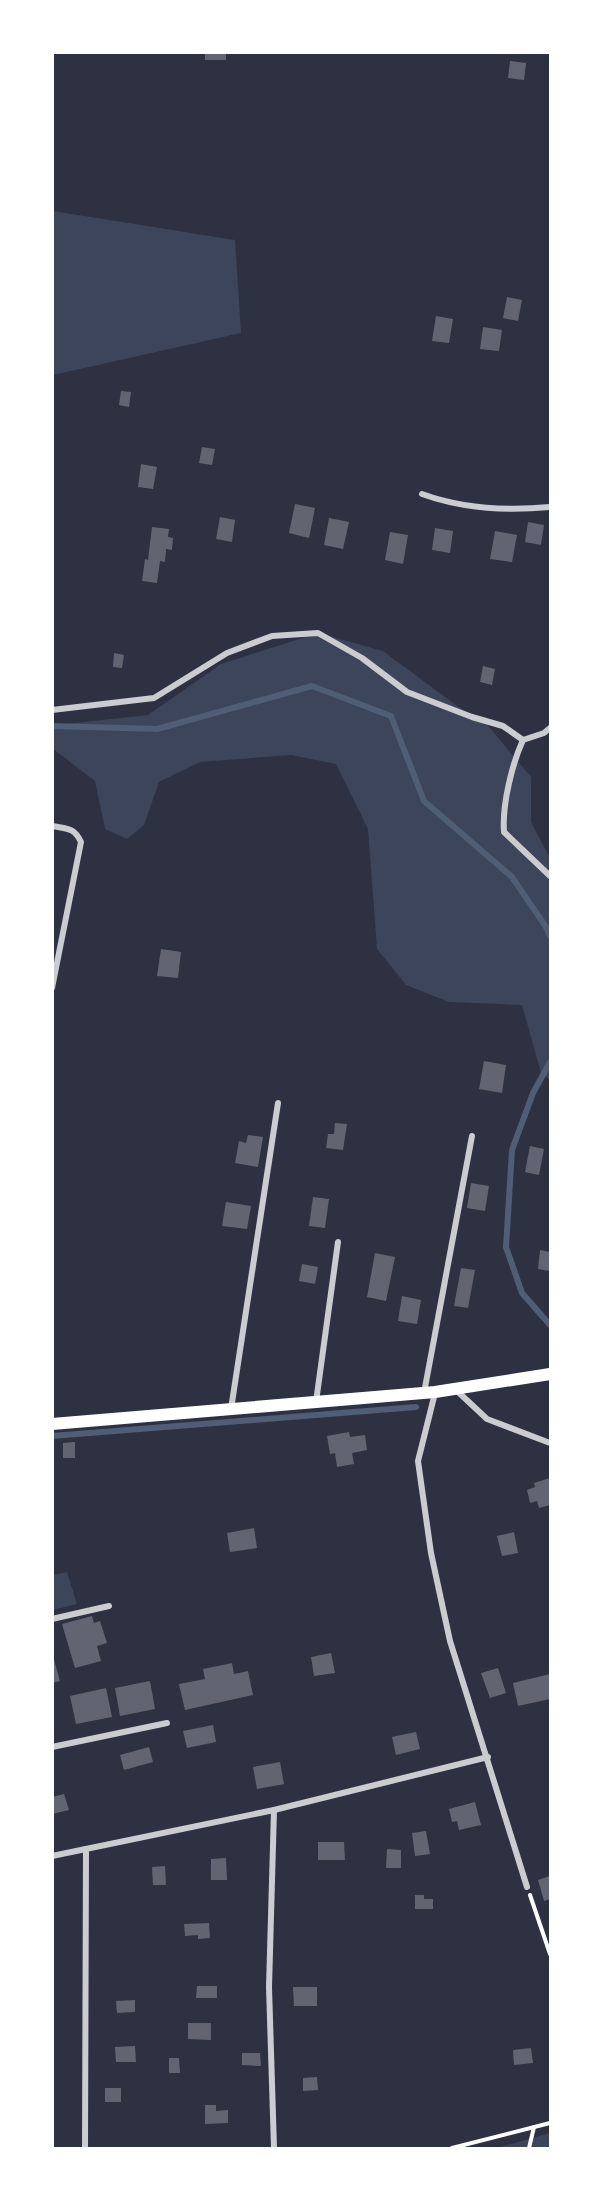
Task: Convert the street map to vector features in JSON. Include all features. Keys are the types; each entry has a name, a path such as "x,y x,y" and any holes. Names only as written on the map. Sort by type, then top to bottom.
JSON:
{"main road":[{"path":"52,1424 430,1393 550,1374"}],"street":[{"path":"422,494 454,504 488,508 550,507"},
{"path":"52,710 154,698 227,653 272,636 318,633 362,658 407,692 472,717 503,726 524,740"},
{"path":"550,728 544,733 524,740 516,755 508,794 504,832 550,876"},
{"path":"52,826 77,832 81,842 52,988"},
{"path":"231,1410 278,1103"},
{"path":"472,1136 418,1461 431,1553 450,1641 527,1887"},
{"path":"316,1402 339,1242"},
{"path":"456,1390 487,1419 550,1443"},
{"path":"52,1619 109,1606"},
{"path":"52,1748 167,1723"},
{"path":"52,1856 274,1809 488,1757"},
{"path":"274,1809 269,1987 274,2148"},
{"path":"85,2148 86,1849"}],"path":[{"path":"527,1887 550,1954"},
{"path":"452,2148 550,2122"},
{"path":"529,2148 534,2127"}],"shaded area":[{"path":"53,211 235,240 241,333 53,375"},
{"path":"318,633 383,651 472,717 480,716 531,777 531,822 550,858 550,1080 541,1073 522,1005 449,1002 406,985 377,949 368,829 336,764 291,755 200,762 159,782 144,825 127,839 105,829 95,781 53,749 52,729 57,725 148,715 221,664"},
{"path":"67,1572 77,1604 53,1610 53,1575"},
{"path":"550,2133 550,2148 497,2148"}],"building":[{"path":"205,52 226,52 226,60 205,60"},
{"path":"510,61 526,63 524,80 508,78"},
{"path":"507,297 522,300 518,321 503,318"},
{"path":"436,316 453,319 449,343 432,341"},
{"path":"483,327 502,330 499,351 480,349"},
{"path":"121,391 131,392 129,407 119,405"},
{"path":"202,447 215,449 212,465 199,463"},
{"path":"141,464 157,467 153,489 138,487"},
{"path":"295,504 315,508 309,538 289,533"},
{"path":"220,517 235,520 232,542 216,539"},
{"path":"329,518 349,522 343,549 324,545"},
{"path":"528,522 544,525 541,545 525,542"},
{"path":"152,527 169,529 168,537 173,538 172,550 166,549 165,562 160,561 157,583 142,581 145,559 148,560"},
{"path":"435,528 453,531 450,553 432,550"},
{"path":"495,531 517,535 512,562 490,559"},
{"path":"390,532 408,535 403,564 385,560"},
{"path":"114,653 124,655 122,668 113,667"},
{"path":"483,666 495,669 492,685 480,682"},
{"path":"161,949 181,952 178,978 157,976"},
{"path":"484,1061 506,1065 502,1093 479,1089"},
{"path":"335,1123 347,1124 343,1150 326,1148 328,1134 334,1134"},
{"path":"248,1135 263,1137 258,1167 235,1163 239,1141 246,1143"},
{"path":"530,1146 544,1149 539,1175 525,1172"},
{"path":"471,1183 489,1186 485,1211 467,1208"},
{"path":"313,1197 329,1199 325,1228 309,1226"},
{"path":"226,1202 251,1206 247,1229 222,1226"},
{"path":"540,1250 550,1252 550,1271 538,1269"},
{"path":"375,1253 395,1257 386,1301 367,1297"},
{"path":"302,1264 318,1267 315,1284 299,1281"},
{"path":"461,1268 475,1270 468,1308 454,1306"},
{"path":"402,1296 421,1300 417,1324 398,1321"},
{"path":"349,1432 350,1437 365,1435 367,1450 352,1453 354,1464 337,1467 335,1453 330,1454 327,1436"},
{"path":"75,1442 75,1458 63,1458 63,1443"},
{"path":"550,1478 550,1505 539,1508 537,1501 530,1503 527,1490 535,1487 534,1483"},
{"path":"254,1528 257,1548 230,1552 227,1533"},
{"path":"514,1532 518,1553 502,1556 497,1536"},
{"path":"92,1616 94,1623 100,1621 107,1643 97,1646 101,1661 75,1668 62,1624"},
{"path":"52,1652 60,1681 52,1683"},
{"path":"331,1653 335,1673 314,1676 311,1657"},
{"path":"232,1663 234,1674 248,1671 253,1695 185,1710 179,1684 205,1679 203,1669"},
{"path":"498,1668 506,1693 490,1698 481,1673"},
{"path":"550,1674 550,1699 518,1706 513,1683"},
{"path":"150,1681 155,1709 120,1716 115,1688"},
{"path":"106,1688 112,1717 76,1724 70,1696"},
{"path":"213,1725 216,1742 187,1748 183,1731"},
{"path":"416,1732 420,1749 396,1755 392,1737"},
{"path":"149,1747 153,1762 124,1770 120,1755"},
{"path":"280,1762 284,1784 257,1789 253,1767"},
{"path":"64,1794 69,1810 52,1814 52,1797"},
{"path":"475,1802 481,1825 459,1830 457,1821 452,1822 449,1809"},
{"path":"426,1831 430,1854 415,1856 412,1833"},
{"path":"318,1842 344,1842 345,1860 318,1860"},
{"path":"387,1849 401,1850 401,1868 386,1868"},
{"path":"226,1858 227,1880 211,1880 211,1859"},
{"path":"165,1866 166,1885 153,1885 152,1867"},
{"path":"550,1876 550,1899 544,1901 538,1880"},
{"path":"415,1895 424,1895 424,1899 433,1899 433,1909 415,1909"},
{"path":"209,1923 210,1938 198,1939 198,1935 185,1936 184,1924"},
{"path":"197,1986 217,1986 217,1998 196,1998"},
{"path":"293,1987 317,1987 317,2006 294,2006"},
{"path":"135,2000 135,2012 117,2013 116,2001"},
{"path":"188,2023 211,2023 211,2040 188,2039"},
{"path":"135,2046 136,2062 116,2062 115,2047"},
{"path":"531,2048 533,2063 514,2065 513,2050"},
{"path":"242,2053 260,2053 261,2066 242,2065"},
{"path":"169,2058 179,2058 180,2073 169,2073"},
{"path":"317,2077 318,2090 303,2091 303,2078"},
{"path":"105,2088 121,2088 121,2102 105,2102"},
{"path":"205,2105 216,2105 216,2111 228,2110 228,2123 205,2124"}],"waterway":[{"path":"52,726 157,729 312,686 391,716 424,801 512,877 550,936"},
{"path":"550,1062 533,1093 512,1150 506,1247 522,1293 550,1325"},
{"path":"52,1436 416,1407"}]}
